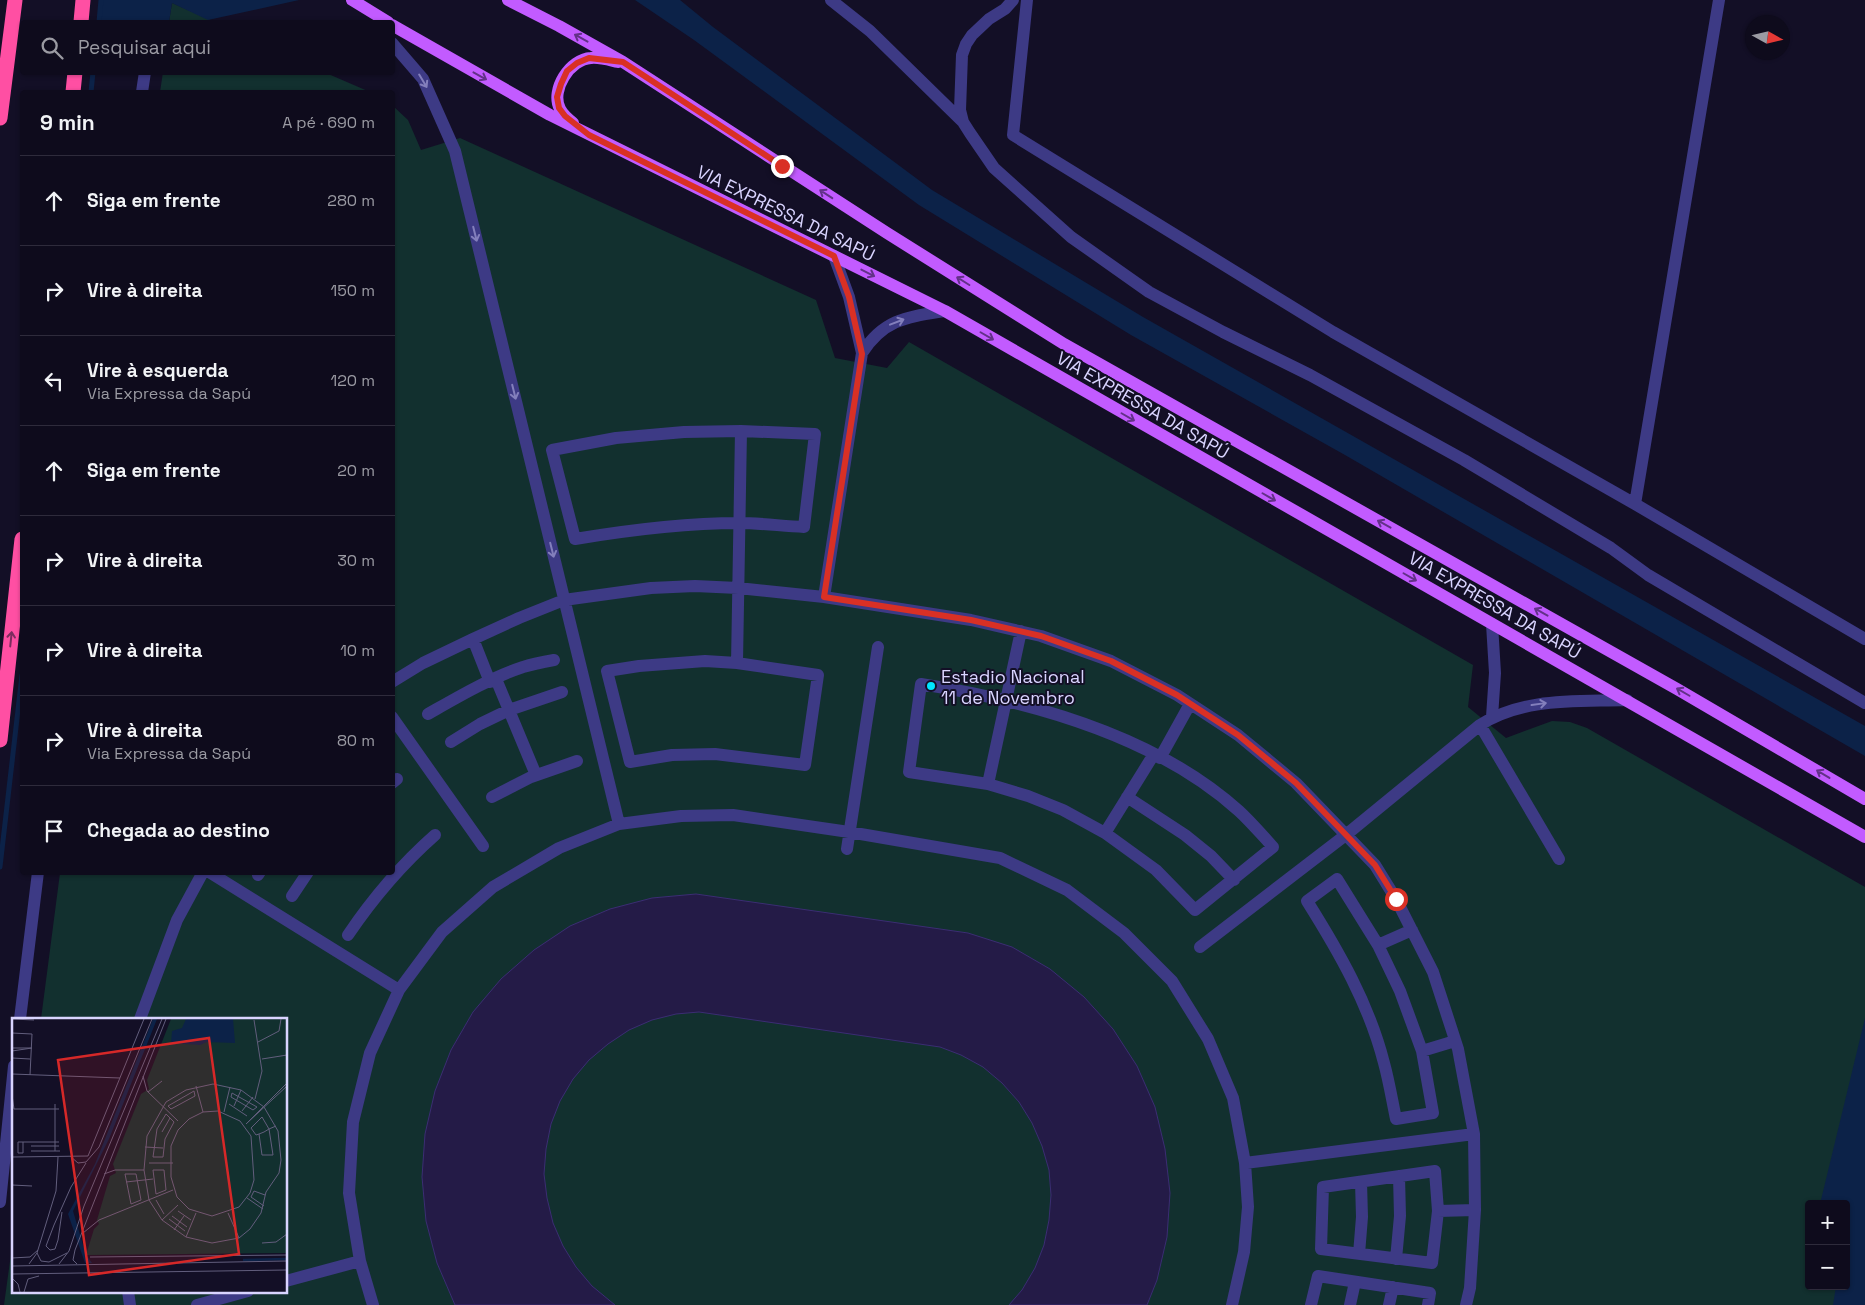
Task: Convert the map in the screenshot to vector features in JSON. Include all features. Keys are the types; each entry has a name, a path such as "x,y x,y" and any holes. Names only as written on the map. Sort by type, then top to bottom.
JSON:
{"highway":[{"path":"0,118 15,0"},
{"path":"80,20 83,0"},
{"path":"73,90 75,75"},
{"path":"0,740 20,557"}],"main road":[{"name":"VIA EXPRESSA DA SAPÚ","path":"508,0 623,62 879,228 1064,344 1677,688 1865,799"},
{"path":"356,3 385,20"},
{"name":"VIA EXPRESSA DA SAPÚ","path":"395,27 464,67 589,135 944,311 1865,837"},
{"path":"589,135 565,116 559,108 557,97 567,71 577,63 589,58 623,62"}],"street":[{"path":"831,0 870,31 963,122 994,168 1071,237 1149,292 1222,332 1310,375 1464,460 1611,548 1648,575 1865,703"},
{"path":"963,122 960,110 962,55 966,44 988,19 1005,9 1013,0"},
{"path":"1027,0 1013,135 1333,332 1635,504 1865,639"},
{"path":"1635,504 1719,0"},
{"path":"356,3 372,20"},
{"path":"395,46 423,79 455,151 564,600 600,738 619,824"},
{"path":"142,90 145,75"},
{"path":"834,256 849,297 862,354"},
{"path":"824,597 862,354 870,340 883,328 895,321 944,311"},
{"path":"737,663 741,431"},
{"path":"741,431 814,434 804,528 740,523 630,530 575,539 552,450 616,438 684,432 741,431"},
{"path":"395,680 423,663 473,639 564,600 650,588 694,586 738,588 824,597 971,620 1021,631 1041,636 1111,661 1190,704 1238,735 1296,783 1375,865 1412,930 1433,972 1455,1041 1474,1134 1476,1210 1470,1288 1466,1305"},
{"path":"1492,624 1495,673 1492,717"},
{"path":"988,784 1021,631"},
{"path":"473,639 509,710 536,774"},
{"path":"847,849 878,647"},
{"path":"428,714 462,694 523,667 554,660"},
{"path":"705,661 737,663 818,674 805,765 715,754 672,755 630,762 607,671 671,662 705,661"},
{"path":"921,684 975,692 1006,700 1068,718 1110,734 1157,756 1200,781 1239,811 1273,847 1195,910 1156,870 1104,833 1063,810 1028,796 988,784 909,772 921,684"},
{"path":"451,742 480,724 509,710 562,692"},
{"path":"1200,947 1346,834 1492,717 1522,706 1543,702 1627,700"},
{"path":"1104,833 1190,704"},
{"path":"395,721 483,846"},
{"path":"1480,725 1559,859"},
{"path":"492,796 536,774 577,761"},
{"path":"1127,797 1185,835 1234,880"},
{"path":"373,1305 360,1261 349,1193 353,1122 370,1053 399,990 442,932 493,887 559,848 619,824 681,816 733,815 849,832 1000,858 1067,890 1124,933 1172,981 1208,1039 1233,1098 1245,1163 1248,1208 1244,1252 1232,1305"},
{"path":"395,869 435,835"},
{"path":"20,1018 38,875"},
{"path":"140,1018 177,920 201,875"},
{"path":"214,875 399,990"},
{"path":"292,896 306,875"},
{"path":"348,935 386,876"},
{"path":"1337,879 1378,946 1400,991 1422,1051 1433,1113 1396,1119 1384,1062 1365,1007 1338,950 1307,901 1337,879"},
{"path":"1378,946 1412,930"},
{"path":"1422,1051 1455,1041"},
{"path":"0,1202 12,1085"},
{"path":"1245,1163 1474,1134"},
{"path":"1435,1171 1438,1211 1432,1263 1321,1249 1323,1187 1398,1176 1435,1171"},
{"path":"1396,1259 1400,1216 1398,1176"},
{"path":"1359,1254 1362,1217 1361,1182"},
{"path":"1438,1211 1476,1210"},
{"path":"288,1280 360,1261"},
{"path":"1311,1305 1318,1276 1430,1293 1428,1305"},
{"path":"1350,1305 1355,1282"},
{"path":"1389,1305 1393,1287"},
{"path":"128,1292 130,1305"},
{"path":"197,1305 244,1292"}],"green space":[{"path":"172,3 210,20 169,20"},
{"path":"163,75 331,75 365,90 160,90"},
{"name":"Estadio Nacional 11 de Novembro","path":"395,108 408,120 421,150 460,138 816,300 835,358 887,368 909,342 1473,665 1468,707 1506,738 1552,721 1570,722 1587,728 1865,887 1865,1305 4,1305 12,1247 12,1292 288,1292 288,1018 41,1018 60,875 395,875"}],"water":[{"path":"101,0 299,0 208,20 172,3 169,20 99,20"},
{"path":"635,0 680,0 713,27 932,190 1143,317 1865,726 1865,756 1345,455 1131,335 919,205 694,40"},
{"path":"1865,1018 1865,1305 1833,1305 1835,1290 1850,1290 1850,1200 1821,1200"}],"building":[{"path":"696,894 968,933 1012,947 1050,969 1084,997 1113,1029 1137,1066 1155,1107 1165,1149 1170,1193 1167,1237 1157,1280 1147,1305 1009,1305 1022,1290 1035,1268 1044,1245 1051,1195 1049,1170 1042,1146 1032,1123 1019,1102 1002,1083 983,1067 961,1055 940,1047 699,1012 676,1014 652,1020 629,1030 608,1044 589,1060 573,1079 560,1101 551,1124 544,1174 553,1223 563,1246 576,1267 592,1286 615,1305 455,1305 437,1263 426,1221 422,1177 425,1134 435,1091 451,1050 473,1012 501,979 534,950 570,926 610,909 652,898"}],"waterway":[{"path":"99,20 101,0"},
{"path":"91,90 93,75"},
{"path":"0,867 20,692"}],"place":[{"name":"Estadio Nacional 11 de Novembro","path":"931,686"}],"route":[{"path":"782,166 623,62 589,58 577,63 567,71 561,84 557,97 559,108 565,116 589,135 834,256 849,297 862,354 824,597 971,620 1041,636 1111,661 1177,695 1238,735 1296,783 1375,865 1396,899"}]}
